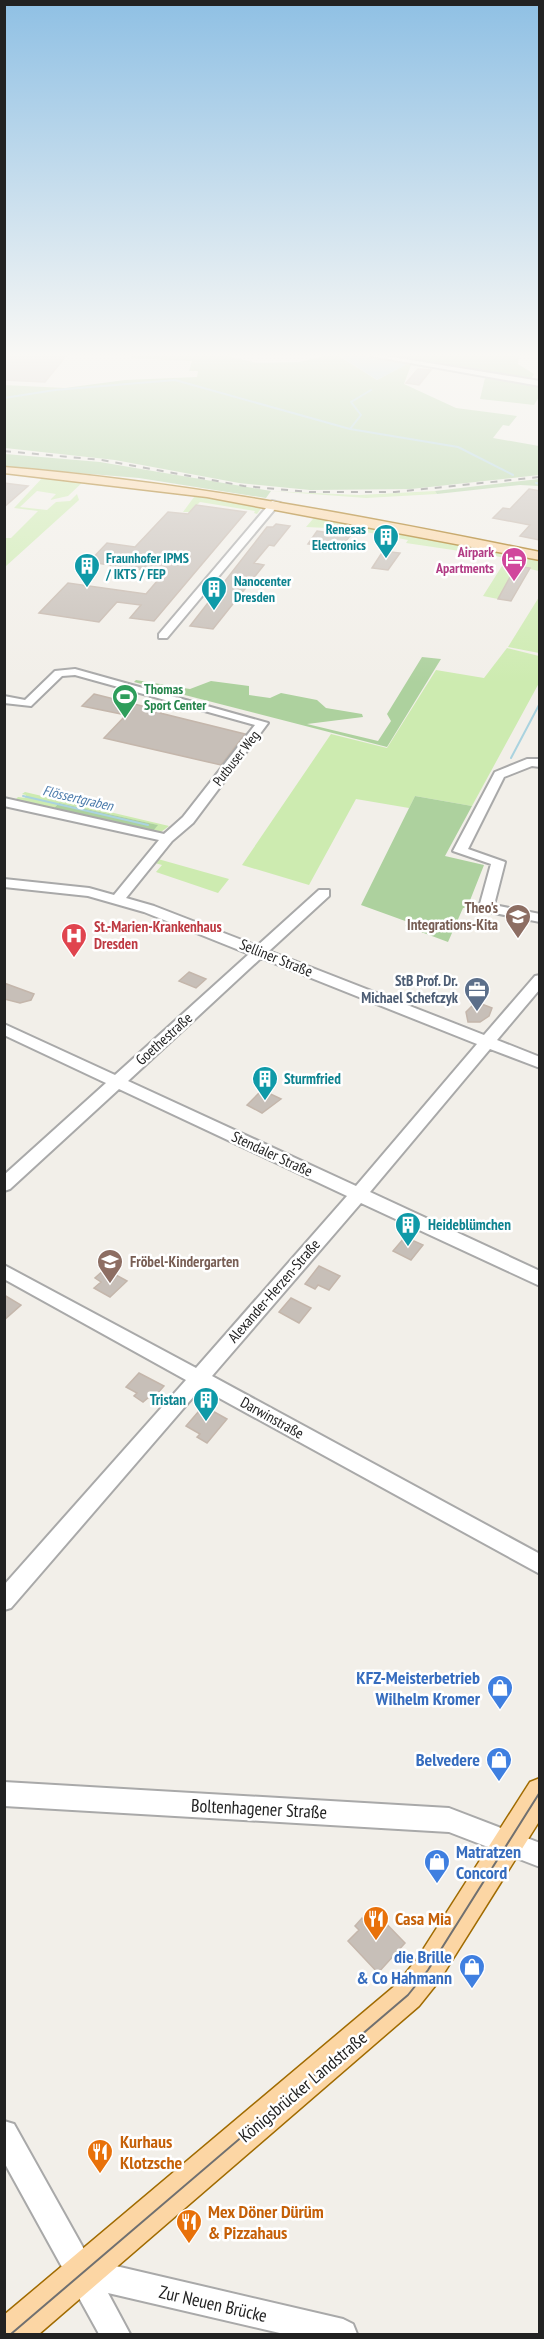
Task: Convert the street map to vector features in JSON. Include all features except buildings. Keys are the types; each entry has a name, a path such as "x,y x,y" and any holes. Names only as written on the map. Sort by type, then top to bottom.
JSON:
{"main road":[{"path":"4,470 139,482 275,503 540,556"},
{"name":"Königsbrücker Landstraße","path":"11,2334 408,1995 428,1970 540,1792"}],"street":[{"path":"163,636 275,503"},
{"name":"Putbuser Weg","path":"4,699 27,704 59,673 75,672 262,723 188,820 167,838"},
{"path":"540,764 531,762 499,774 460,851 498,862 487,904 489,908 540,918"},
{"path":"6,805 167,838 118,899"},
{"name":"Selliner Straße","path":"4,883 58,888 118,899 260,951 540,1063"},
{"name":"Goethestraße","path":"4,1185 324,894"},
{"name":"Alexander-Herzen-Straße","path":"4,1601 358,1195 540,979"},
{"name":"Stendaler Straße","path":"4,1029 540,1279"},
{"name":"Darwinstraße","path":"4,1271 540,1565"},
{"name":"Boltenhagener Straße","path":"4,1794 428,1818 466,1825 492,1834 508,1845 540,1855"},
{"path":"4,2134 115,2334"},
{"name":"Zur Neuen Brücke","path":"83,2273 343,2334"}],"green space":[{"path":"5,465 119,465 271,491 266,498 139,478 5,467"},
{"path":"143,465 539,465 539,475 411,489 310,490 239,483"},
{"path":"45,475 86,479 68,496 50,500 56,494 37,491 20,507 47,510 56,502 70,501 77,494 79,500 5,567 5,538 11,538 38,511 14,508"},
{"path":"539,479 539,486 520,485 437,494 435,491"},
{"path":"271,491 359,495 435,491 437,494 366,498"},
{"path":"197,493 262,507 257,514 254,513 255,511 200,502 190,512 183,512"},
{"path":"319,512 539,556 539,571 516,566 498,599 483,596 507,558 406,543 408,540 350,529 306,527"},
{"path":"539,597 539,653 508,647"},
{"path":"507,648 539,656 539,683 472,806 415,796 409,808 356,799 309,885 242,865 331,734 387,748 436,670 484,678"},
{"path":"422,657 441,659 387,747 134,682 136,680 190,689 211,681 249,686 249,695 270,698 281,693 317,700 326,708 362,714 363,717 307,724 378,741 391,721 387,714"},
{"path":"25,792 169,826 161,832 153,831 157,825 59,803 53,809 15,800 18,797 25,798 26,795 22,794"},
{"path":"415,796 472,806 445,856 484,865 467,908 463,908 448,942 405,926 408,922 361,905"},
{"path":"59,803 158,825 153,831 53,809"},
{"path":"158,859 229,879 218,893 156,872 162,865 155,863"}],"waterway":[{"path":"494,465 513,475"},
{"path":"536,483 540,484"},
{"name":"Flössertgraben","path":"511,758 540,703"},
{"name":"Flössertgraben","path":"23,796 148,825"}],"tram line":[{"path":"11,2334 408,1995 428,1970 540,1792"}],"railway":[{"path":"130,465 244,486 309,492 395,492 540,477"}],"place":[{"name":"Renesas Electronics","path":"386,560"},
{"name":"Airpark Apartments","path":"514,583"},
{"name":"Fraunhofer IPMS / IKTS / FEP","path":"87,589"},
{"name":"Nanocenter Dresden","path":"214,612"},
{"name":"Thomas Sport Center","path":"125,720"},
{"name":"Theo's Integrations-Kita","path":"518,940"},
{"name":"St.-Marien-Krankenhaus Dresden","path":"74,959"},
{"name":"StB Prof. Dr. Michael Schefczyk","path":"477,1013"},
{"name":"Sturmfried","path":"265,1102"},
{"name":"Heideblümchen","path":"408,1248"},
{"name":"Fröbel-Kindergarten","path":"110,1285"},
{"name":"Tristan","path":"206,1423"},
{"name":"KFZ-Meisterbetrieb Wilhelm Kromer","path":"500,1711"},
{"name":"Belvedere","path":"499,1783"},
{"name":"Matratzen Concord","path":"437,1885"},
{"name":"Casa Mia","path":"376,1942"},
{"name":"die Brille & Co Hahmann","path":"472,1990"},
{"name":"Kurhaus Klotzsche","path":"100,2175"},
{"name":"Mex Döner Dürüm & Pizzahaus","path":"189,2245"}]}
